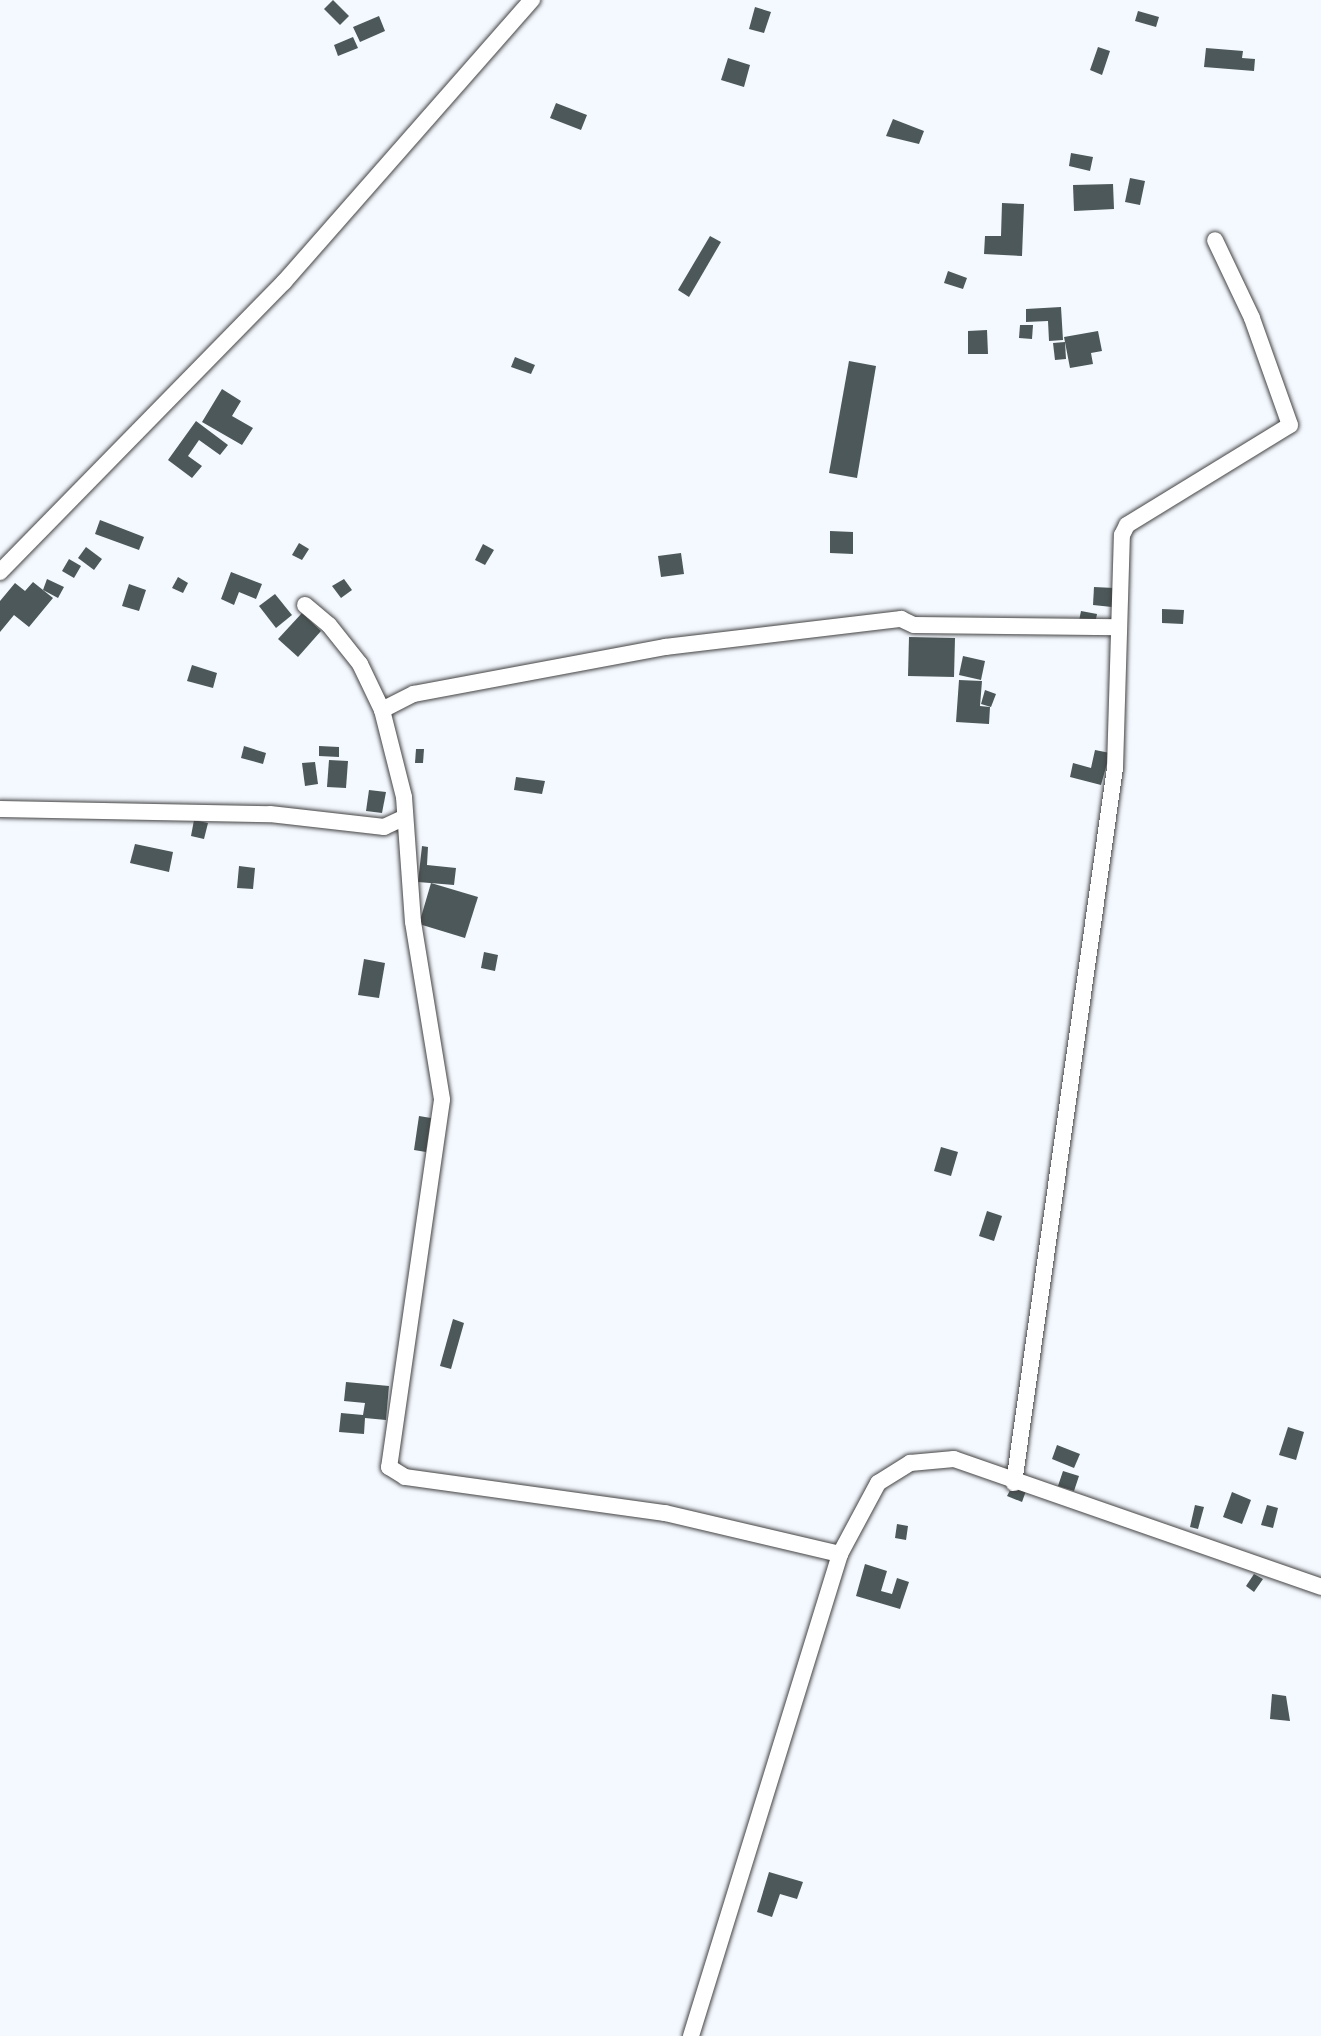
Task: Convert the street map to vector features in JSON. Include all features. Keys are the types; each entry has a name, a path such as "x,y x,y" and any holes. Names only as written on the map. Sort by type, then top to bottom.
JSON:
{"street":[{"path":"0,572 284,282 532,0"},
{"path":"1014,1483 1115,768 1122,535 1127,525 1290,425 1252,318 1215,240"},
{"path":"305,606 329,625 360,664 382,710 405,817 413,922 442,1100 389,1467 405,1477 665,1513 840,1554"},
{"path":"382,710 414,694 665,647 901,619 914,625 1119,628"},
{"path":"0,809 270,814 384,827 405,817"},
{"path":"691,2036 840,1554 878,1483 910,1464 954,1460 1014,1483 1161,1529 1321,1587"}],"building":[{"path":"333,0 349,16 340,25 324,9"},
{"path":"755,7 771,12 764,33 749,29"},
{"path":"1138,11 1159,17 1156,27 1135,21"},
{"path":"379,16 385,31 360,42 353,27"},
{"path":"353,37 358,48 338,56 334,45"},
{"path":"1098,47 1110,51 1102,75 1090,70"},
{"path":"1206,48 1243,51 1242,58 1255,59 1254,71 1204,67"},
{"path":"728,58 750,65 744,87 721,80"},
{"path":"556,103 587,115 581,130 550,118"},
{"path":"893,119 924,131 919,144 886,136"},
{"path":"1071,153 1093,157 1090,171 1069,166"},
{"path":"1130,178 1145,181 1140,205 1125,202"},
{"path":"1113,184 1114,209 1074,211 1073,185"},
{"path":"1002,203 1024,204 1022,256 984,254 985,236 1001,236"},
{"path":"710,236 721,242 689,297 678,290"},
{"path":"948,271 967,278 963,289 944,283"},
{"path":"1061,307 1063,340 1049,341 1048,321 1026,322 1026,309"},
{"path":"1020,325 1033,325 1032,339 1019,338"},
{"path":"987,330 988,354 968,354 968,331"},
{"path":"1098,331 1102,351 1091,353 1093,364 1070,368 1064,337"},
{"path":"1065,342 1066,359 1055,360 1053,343"},
{"path":"515,357 535,365 531,374 511,367"},
{"path":"849,361 876,366 857,478 829,473"},
{"path":"222,389 241,401 232,416 253,428 242,445 202,422"},
{"path":"196,421 228,445 220,455 199,440 188,456 202,466 192,478 168,460"},
{"path":"100,520 144,537 139,550 95,534"},
{"path":"830,531 853,532 853,554 830,553"},
{"path":"299,543 309,549 302,560 292,555"},
{"path":"483,544 494,550 485,565 475,560"},
{"path":"86,547 102,559 94,570 78,558"},
{"path":"681,553 684,574 661,577 658,556"},
{"path":"69,559 81,566 74,578 62,571"},
{"path":"231,572 262,584 256,599 239,592 234,605 221,599"},
{"path":"178,577 188,583 183,593 172,588"},
{"path":"47,579 64,587 58,598 43,590"},
{"path":"344,579 352,590 341,598 332,586"},
{"path":"33,582 53,598 29,627 14,615 0,632 0,601 15,583 25,591"},
{"path":"129,584 146,590 139,611 122,606"},
{"path":"1094,587 1114,588 1112,607 1093,605"},
{"path":"275,594 292,615 276,628 259,606"},
{"path":"1162,609 1184,610 1183,624 1162,623"},
{"path":"1081,611 1097,614 1095,624 1079,621"},
{"path":"302,613 321,631 298,657 278,639"},
{"path":"909,637 955,638 954,677 908,676"},
{"path":"963,656 985,661 981,680 959,675"},
{"path":"192,665 217,673 213,688 187,681"},
{"path":"959,680 982,681 980,706 990,707 989,724 956,722"},
{"path":"985,690 996,694 991,707 981,704"},
{"path":"244,746 266,753 263,764 241,758"},
{"path":"319,746 339,747 339,757 319,756"},
{"path":"416,749 424,749 423,763 415,763"},
{"path":"1095,750 1110,753 1101,785 1070,777 1073,763 1091,768"},
{"path":"329,760 348,761 346,788 327,787"},
{"path":"315,762 318,784 305,786 302,763"},
{"path":"516,777 545,781 542,794 514,790"},
{"path":"369,790 386,792 382,813 366,811"},
{"path":"194,820 208,823 204,839 191,836"},
{"path":"135,844 173,852 169,872 130,863"},
{"path":"422,846 428,847 427,865 456,868 454,885 418,882"},
{"path":"239,866 255,868 253,889 237,888"},
{"path":"431,883 478,897 465,938 419,924"},
{"path":"484,952 498,955 495,971 481,968"},
{"path":"364,959 385,963 379,998 358,995"},
{"path":"419,1116 431,1118 426,1152 414,1150"},
{"path":"941,1147 958,1152 951,1176 934,1171"},
{"path":"987,1211 1002,1216 994,1241 979,1236"},
{"path":"453,1319 464,1323 451,1369 440,1366"},
{"path":"346,1382 389,1386 386,1420 365,1418 364,1434 339,1432 341,1413 363,1415 365,1403 344,1401"},
{"path":"1288,1427 1304,1432 1296,1460 1279,1455"},
{"path":"1057,1445 1080,1454 1074,1468 1052,1459"},
{"path":"1063,1471 1079,1476 1074,1491 1058,1486"},
{"path":"1014,1483 1026,1491 1022,1502 1007,1496"},
{"path":"1232,1492 1251,1500 1242,1524 1223,1517"},
{"path":"1195,1505 1204,1507 1198,1529 1190,1527"},
{"path":"1267,1505 1278,1508 1273,1528 1261,1525"},
{"path":"897,1524 908,1526 906,1540 895,1538"},
{"path":"865,1564 887,1571 881,1591 892,1594 897,1578 909,1582 900,1609 856,1596"},
{"path":"1254,1574 1263,1579 1254,1592 1246,1586"},
{"path":"1272,1694 1286,1696 1290,1721 1270,1719"},
{"path":"769,1872 803,1882 797,1899 780,1894 772,1917 757,1912"}]}
